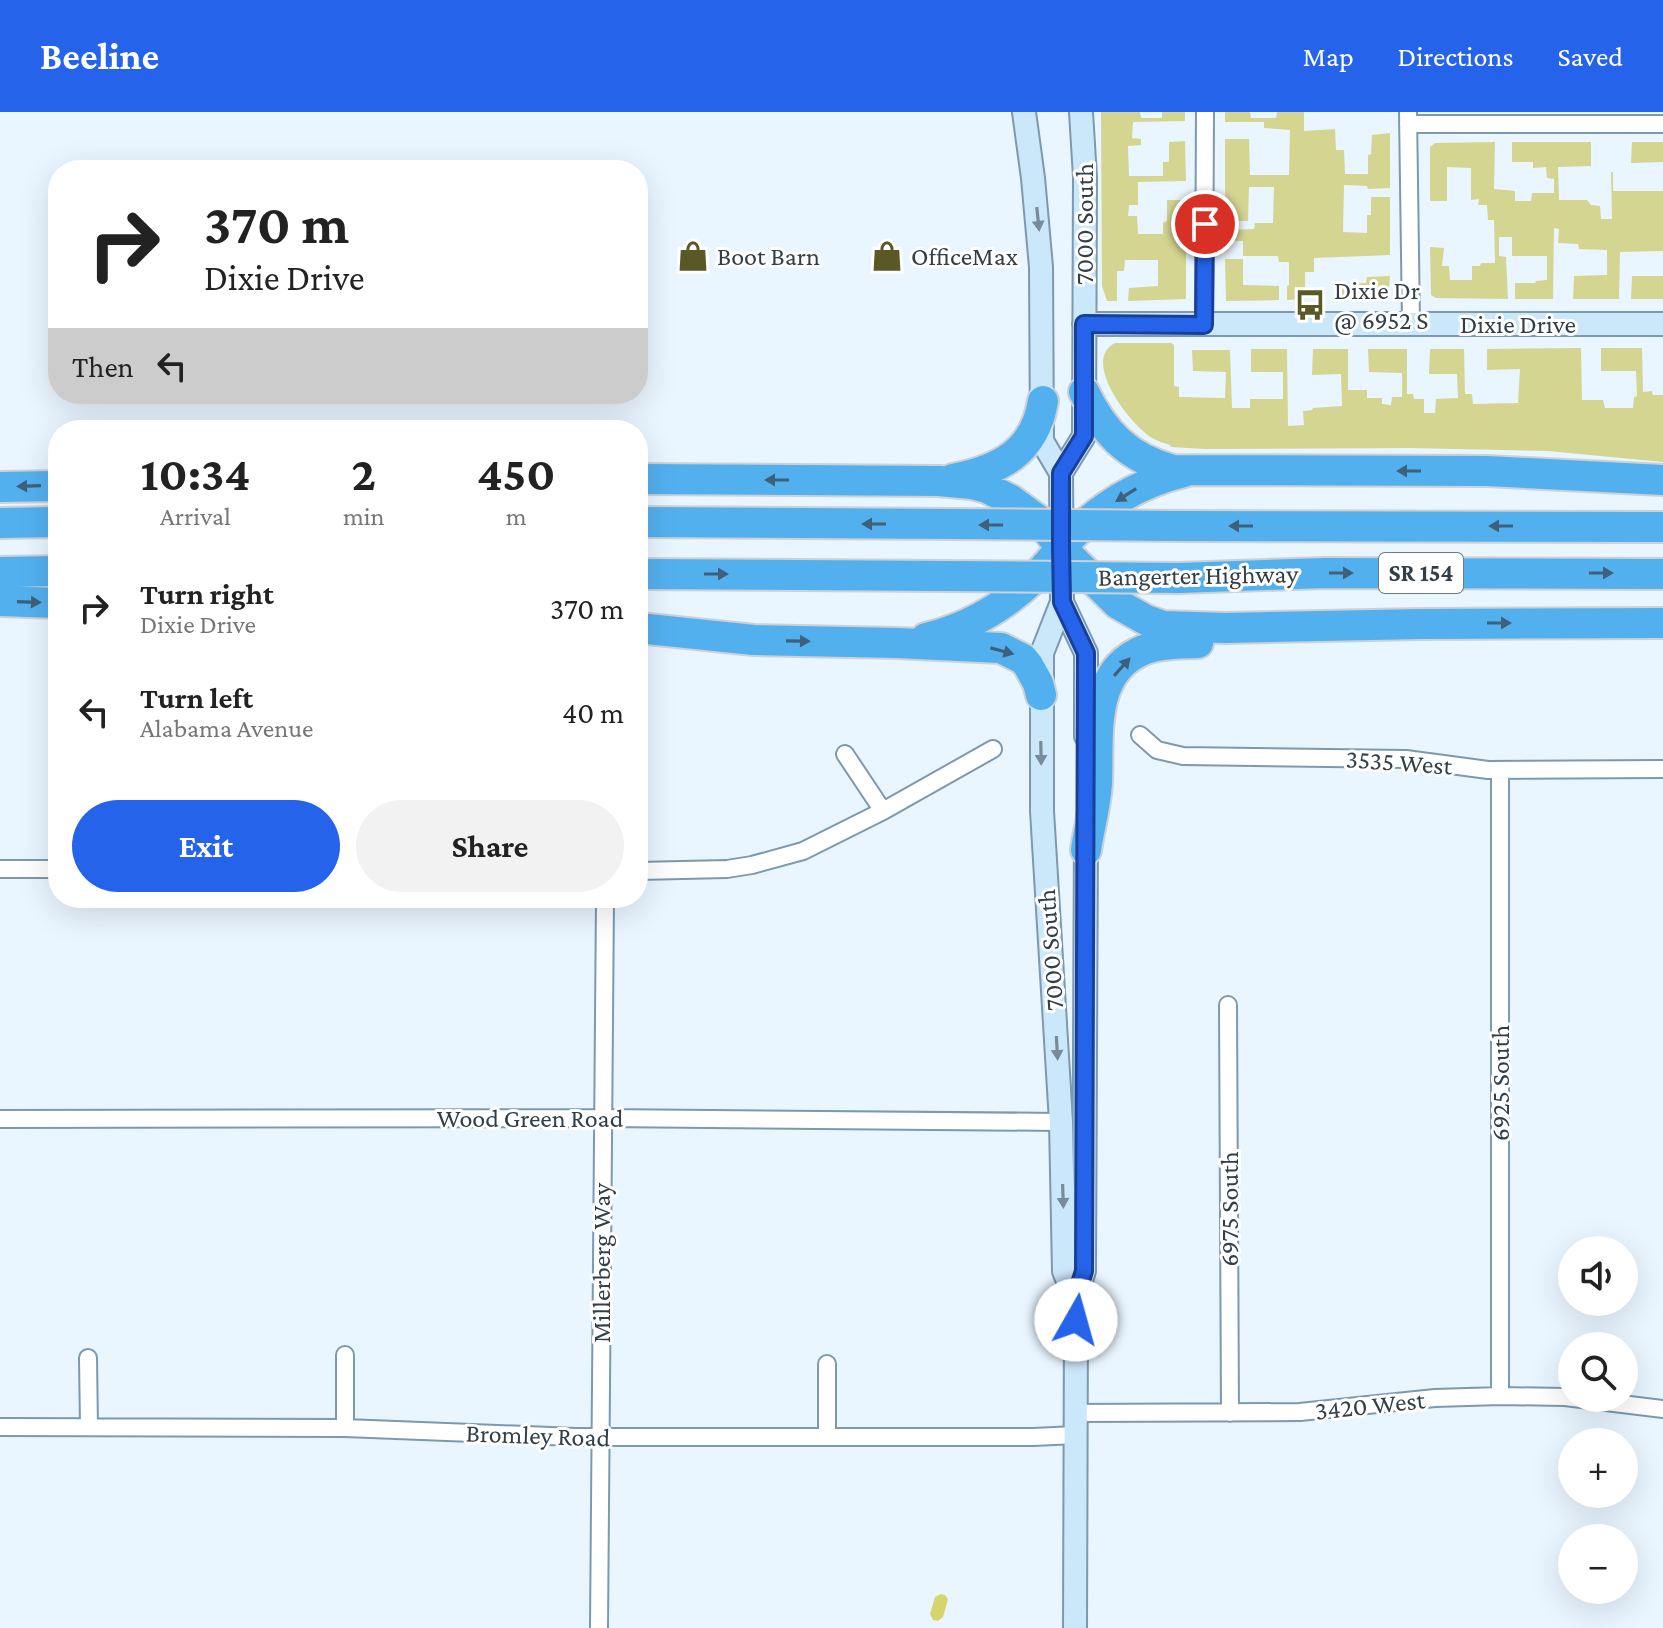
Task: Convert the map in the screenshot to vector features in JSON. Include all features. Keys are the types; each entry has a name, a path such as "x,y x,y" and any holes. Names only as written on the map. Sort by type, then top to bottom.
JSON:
{"highway":[{"path":"1084,392 1101,422 1122,446 1147,462 1173,470 1487,471 1663,480"},
{"path":"939,481 970,476 1013,457 1024,447 1038,425 1043,401"},
{"path":"897,643 938,635 979,618 1019,592 1087,521 1138,488 1170,476 1199,471"},
{"path":"648,479 939,481 972,484 999,493 1032,514 1061,548 1118,604 1163,626 1663,623"},
{"path":"0,487 48,486"},
{"path":"0,523 48,522"},
{"name":"Bangerter Highway","path":"648,522 1663,527"},
{"path":"0,572 48,571"},
{"name":"Bangerter Highway","path":"648,574 1179,578 1325,573 1663,574"},
{"path":"0,601 48,603"},
{"path":"1086,850 1097,785 1097,729 1107,686 1119,667 1136,653 1147,649 1220,641 1269,627"},
{"path":"648,629 754,640 1001,648 1023,659 1038,683 1041,695"}],"main road":[{"name":"7000 South","path":"1024,112 1040,254 1042,441 1061,473 1062,602 1042,653 1043,851 1061,1122 1064,1271 1075,1299"},
{"name":"7000 South","path":"1061,473 1084,436 1085,177 1081,112"},
{"name":"Dixie Drive","path":"1084,324 1663,324"},
{"name":"7000 South","path":"1062,602 1086,653 1084,1271 1075,1299 1075,1628"}],"street":[{"path":"1204,325 1205,112"},
{"path":"1411,324 1408,118 1624,118 1663,124"},
{"name":"3535 West","path":"1140,735 1157,750 1183,756 1406,759 1500,770 1663,769"},
{"path":"648,871 706,870 752,865 803,851 883,811 993,749"},
{"path":"845,754 883,811"},
{"name":"6925 South","path":"1500,770 1500,1396"},
{"path":"0,869 48,869"},
{"name":"Millerberg Way","path":"599,1628 605,908"},
{"name":"6975 South","path":"1228,1005 1230,1413"},
{"name":"Wood Green Road","path":"0,1119 602,1118 1061,1122"},
{"path":"345,1355 345,1428"},
{"path":"88,1358 89,1427"},
{"path":"827,1364 827,1436"},
{"name":"3420 West","path":"1076,1424 1230,1413 1300,1412 1435,1398 1500,1396 1565,1397 1663,1409"},
{"name":"Bromley Road","path":"0,1427 345,1428 600,1437 1033,1437 1076,1424"}],"green space":[{"path":"1101,112 1140,112 1141,118 1162,118 1162,112 1185,112 1185,121 1133,122 1132,138 1141,139 1141,145 1128,146 1129,176 1163,176 1163,162 1169,162 1169,142 1185,141 1186,181 1138,182 1138,205 1129,205 1128,216 1137,216 1138,234 1163,234 1163,223 1167,221 1167,200 1186,200 1186,299 1128,301 1129,288 1158,286 1158,260 1125,260 1124,271 1117,271 1117,301 1107,301 1102,286"},
{"path":"1225,112 1250,112 1251,118 1276,118 1277,112 1304,112 1304,131 1335,129 1336,150 1344,150 1345,174 1368,174 1372,135 1390,133 1390,188 1368,189 1367,186 1344,185 1343,232 1367,233 1371,197 1390,197 1390,255 1314,258 1314,272 1305,272 1305,299 1287,300 1289,262 1279,262 1278,256 1243,256 1243,241 1225,241 1225,230 1254,229 1255,223 1273,223 1274,187 1249,187 1248,221 1225,221 1225,139 1249,139 1250,175 1289,175 1290,130 1264,128 1264,122 1225,122"},
{"path":"1495,142 1494,189 1515,191 1515,201 1531,201 1532,193 1554,193 1554,179 1547,178 1546,167 1533,168 1533,162 1512,162 1512,142 1591,142 1591,166 1558,167 1559,200 1587,200 1591,205 1600,206 1601,219 1612,219 1611,172 1613,191 1663,191 1663,251 1620,252 1619,299 1573,299 1574,276 1607,275 1607,250 1579,249 1578,244 1558,243 1559,229 1554,228 1553,299 1515,299 1515,283 1547,280 1547,256 1512,256 1512,237 1499,237 1499,256 1506,257 1508,299 1436,298 1431,295 1430,247 1444,248 1442,266 1449,266 1450,280 1472,280 1472,266 1495,263 1494,220 1488,220 1487,205 1478,205 1479,199 1471,200 1471,168 1447,167 1447,201 1430,201 1430,147 1435,143"},
{"path":"1632,142 1663,142 1663,162 1631,163"},
{"path":"1225,259 1243,259 1243,285 1279,286 1279,300 1226,301"},
{"path":"1390,276 1388,299 1334,300 1334,284 1366,283 1367,277"},
{"path":"1632,276 1663,276 1663,299 1631,299"},
{"path":"1115,343 1174,345 1174,386 1179,387 1179,397 1225,398 1226,372 1193,371 1192,350 1230,350 1232,408 1250,408 1250,399 1283,399 1283,372 1251,372 1251,349 1287,349 1288,426 1304,425 1303,411 1342,406 1341,374 1312,375 1313,349 1348,349 1348,390 1367,390 1367,398 1382,398 1382,404 1391,405 1392,397 1402,397 1402,373 1369,372 1368,349 1407,349 1407,394 1413,394 1414,399 1424,399 1424,413 1435,413 1436,399 1458,398 1457,374 1429,374 1430,349 1464,349 1465,394 1472,394 1473,404 1518,403 1520,369 1487,370 1487,349 1581,348 1582,400 1603,400 1605,408 1633,408 1634,397 1637,396 1636,371 1601,371 1601,348 1642,348 1643,392 1663,395 1663,462 1548,451 1171,447 1143,431 1112,392 1103,364 1106,352"}],"shaded area":[{"path":"941,1594 948,1599 943,1617 933,1620 930,1614 935,1597"}],"place":[{"name":"Boot Barn","path":"693,256"},
{"name":"OfficeMax","path":"887,256"},
{"name":"Dixie Dr @ 6952 S","path":"1310,305"}],"route":[{"path":"1076,1320 1075,1299 1084,1271 1086,653 1062,602 1061,473 1084,436 1084,324 1204,325 1205,224"}]}
